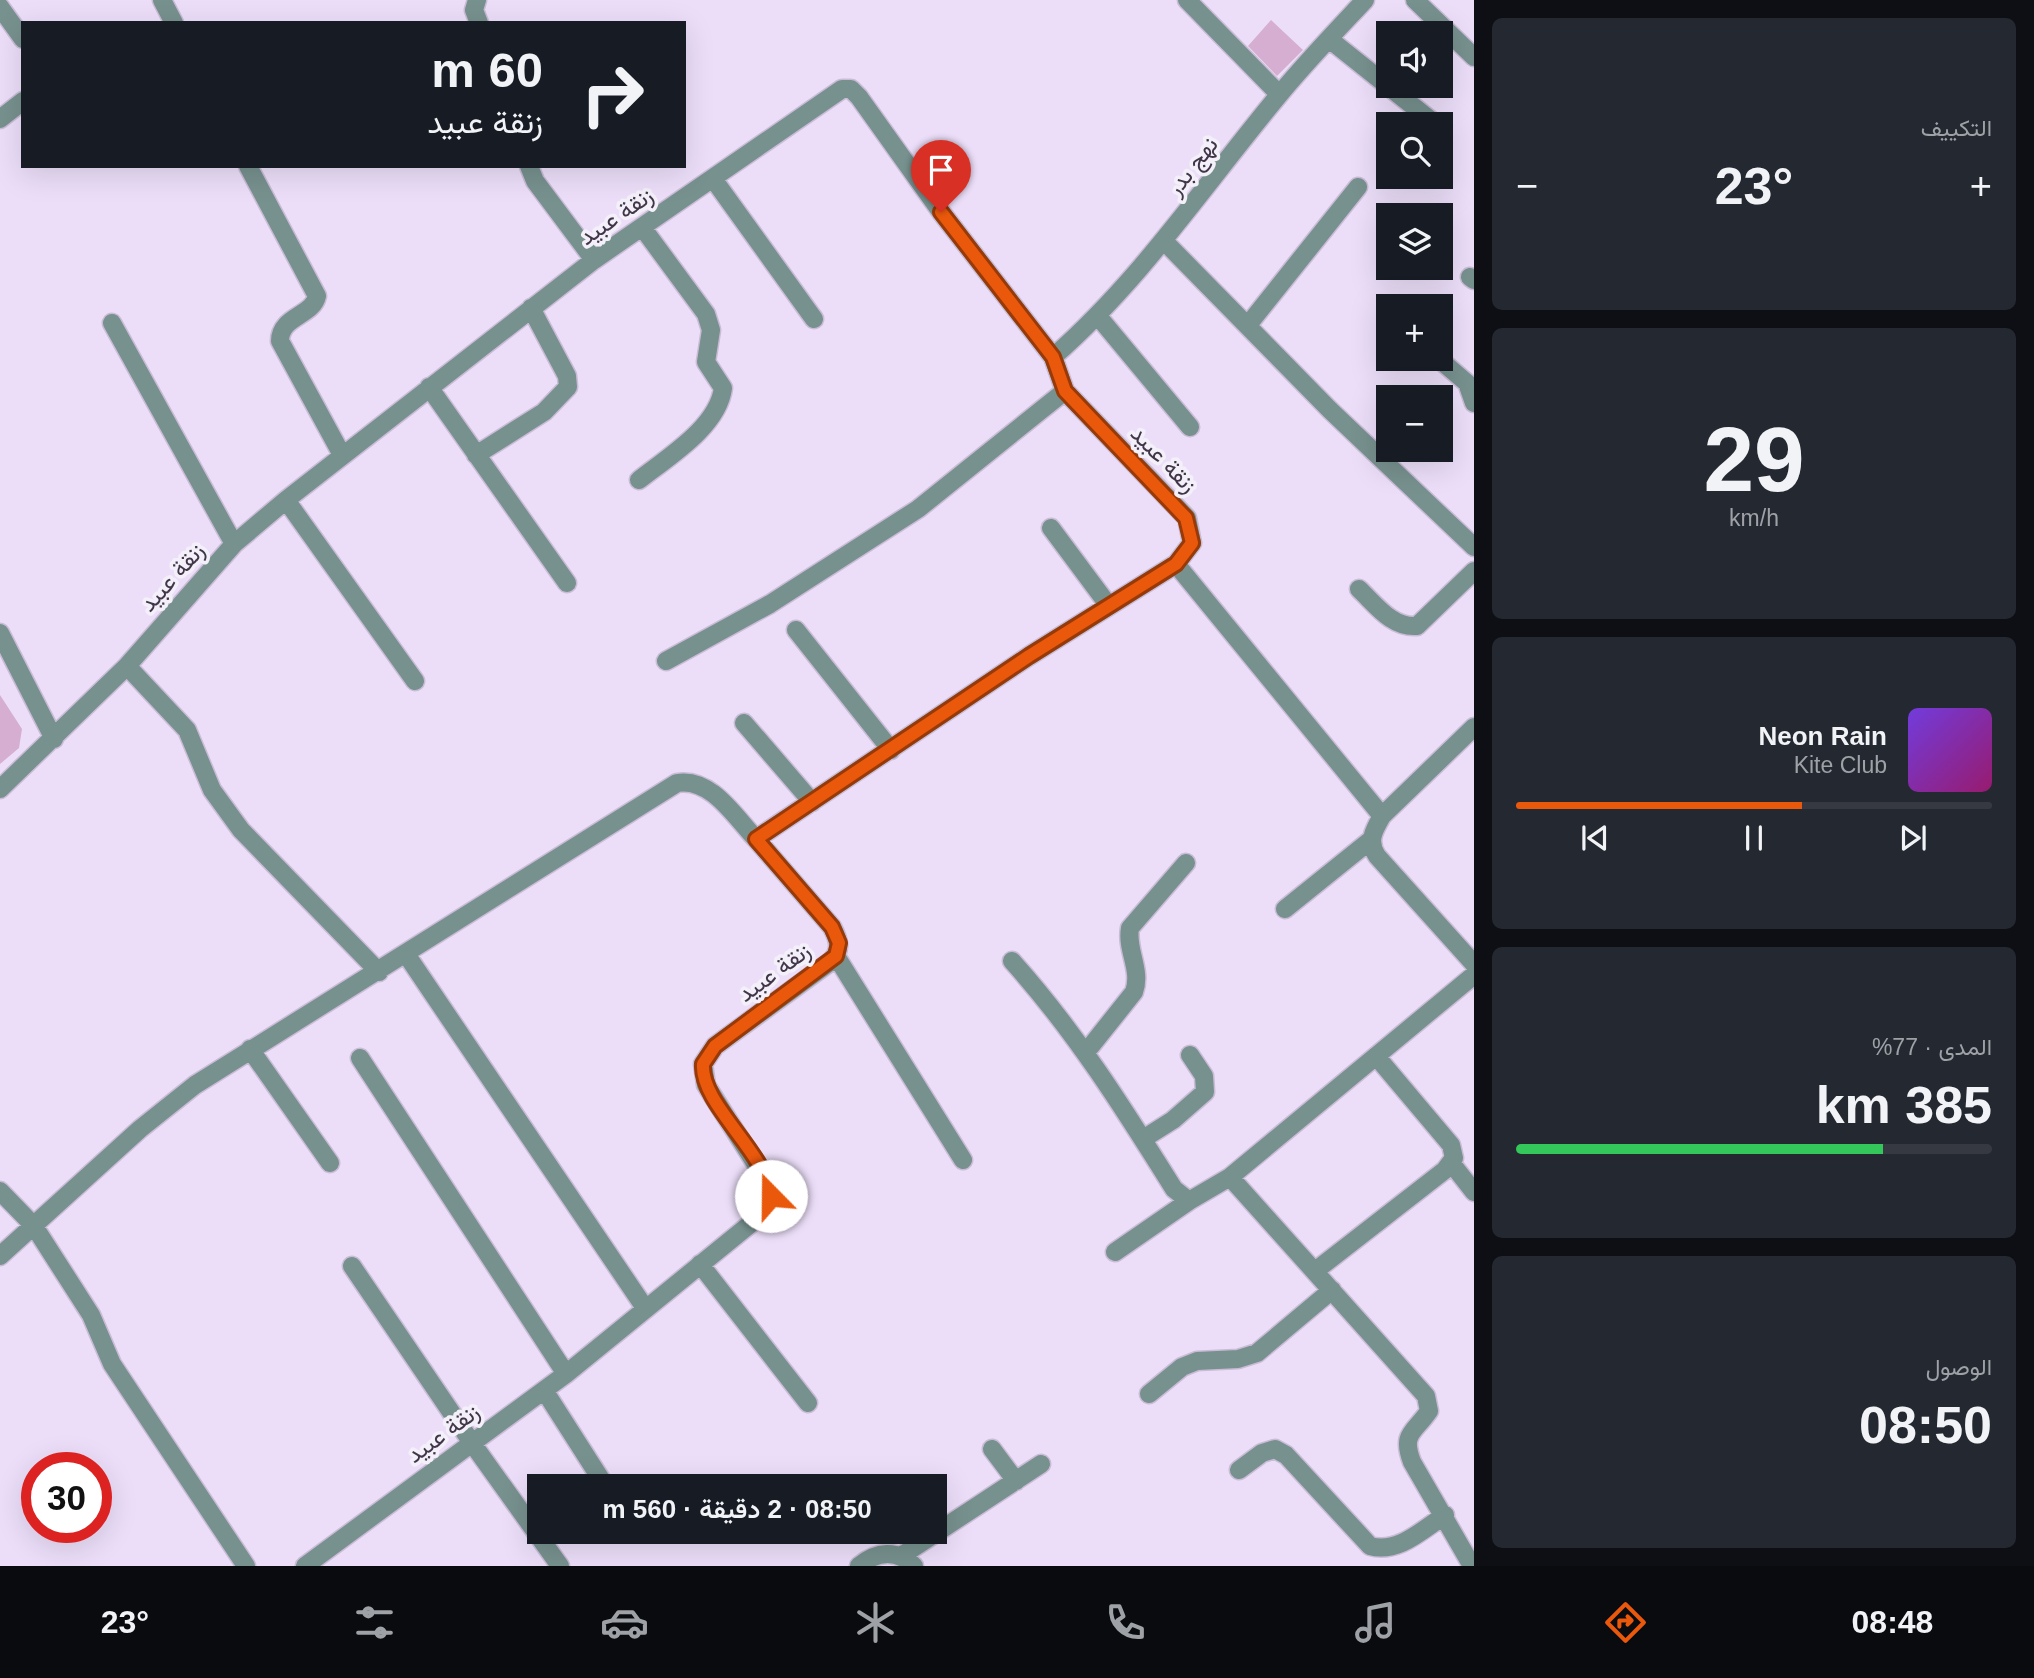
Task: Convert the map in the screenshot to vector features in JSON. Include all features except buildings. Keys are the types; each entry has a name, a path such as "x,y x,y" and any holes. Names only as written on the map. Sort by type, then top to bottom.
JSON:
{"street":[{"path":"162,0 173,21"},
{"path":"477,0 474,10 478,21"},
{"path":"1187,0 1279,94"},
{"name":"نهج بدر","path":"1053,357 1097,315 1164,241 1279,94 1365,0"},
{"path":"1415,0 1474,57"},
{"path":"0,7 21,36"},
{"path":"1329,39 1420,112"},
{"name":"زنقة عبيد","path":"0,789 127,666 234,544 286,500 594,260 714,180 835,92 850,89 1053,357 1065,391 1186,518 1192,543 1176,564"},
{"path":"0,119 21,103"},
{"path":"249,168 317,296 314,303 286,323 280,332 279,341 342,455"},
{"path":"530,168 535,181 594,260"},
{"path":"714,180 814,319"},
{"path":"1248,325 1358,187"},
{"path":"639,480 688,442 721,404 723,388 705,362 711,330 706,314 642,227"},
{"path":"1164,241 1330,410 1474,547"},
{"path":"477,455 544,412 568,387 567,376 531,308"},
{"path":"1097,315 1190,427"},
{"path":"112,323 234,544"},
{"path":"1453,371 1467,383 1474,403"},
{"path":"429,387 566,583"},
{"path":"666,661 770,604 918,509 1065,391"},
{"path":"286,500 415,681"},
{"path":"1051,528 1109,606"},
{"path":"756,839 1176,564 1382,816"},
{"path":"1359,589 1395,623 1406,627 1417,626 1474,570"},
{"path":"796,630 891,750"},
{"path":"0,633 54,739"},
{"path":"127,666 187,730 212,790 233,821 379,972"},
{"path":"744,723 812,802"},
{"path":"1285,909 1372,839 1382,816 1474,727"},
{"name":"زنقة عبيد","path":"0,1256 163,1110 250,1049 379,972 677,783 689,781 705,786 756,839 832,927 839,943 836,956 715,1046 706,1056 702,1072 706,1085 764,1174 771,1196 767,1206 754,1221 566,1374 315,1563"},
{"path":"1372,839 1377,856 1474,964"},
{"path":"1084,1050 1091,1046 1135,992 1138,983 1128,939 1130,928 1186,863"},
{"path":"406,954 645,1308"},
{"path":"836,956 963,1160"},
{"path":"1012,961 1055,1008 1174,1189 1189,1201"},
{"path":"1115,1252 1189,1201 1230,1177 1474,975"},
{"path":"250,1049 330,1163"},
{"path":"1143,1139 1173,1120 1205,1092 1204,1076 1190,1055"},
{"path":"1315,1271 1452,1164 1454,1158 1451,1145 1376,1056"},
{"path":"360,1058 566,1374"},
{"path":"1452,1164 1474,1192"},
{"path":"1230,1177 1426,1396 1429,1411 1408,1434 1407,1446 1412,1462 1446,1515 1472,1566"},
{"path":"0,1191 34,1226 91,1315 112,1364 246,1566"},
{"path":"700,1264 808,1403"},
{"path":"352,1266 472,1443 560,1566"},
{"path":"1149,1394 1182,1367 1197,1361 1238,1360 1257,1353 1332,1290"},
{"path":"544,1390 598,1474"},
{"path":"992,1449 1016,1481"},
{"path":"1240,1470 1262,1453 1275,1449 1286,1455 1370,1546 1384,1550 1395,1547 1446,1515"},
{"path":"859,1566 876,1555 908,1561 1041,1464"}],"route":[{"path":"771,1196 764,1174 706,1085 702,1072 703,1064 715,1046 830,962 836,956 839,943 832,927 756,839 1029,656 1176,564 1192,543 1186,518 1065,391 1053,357 941,212"}]}
